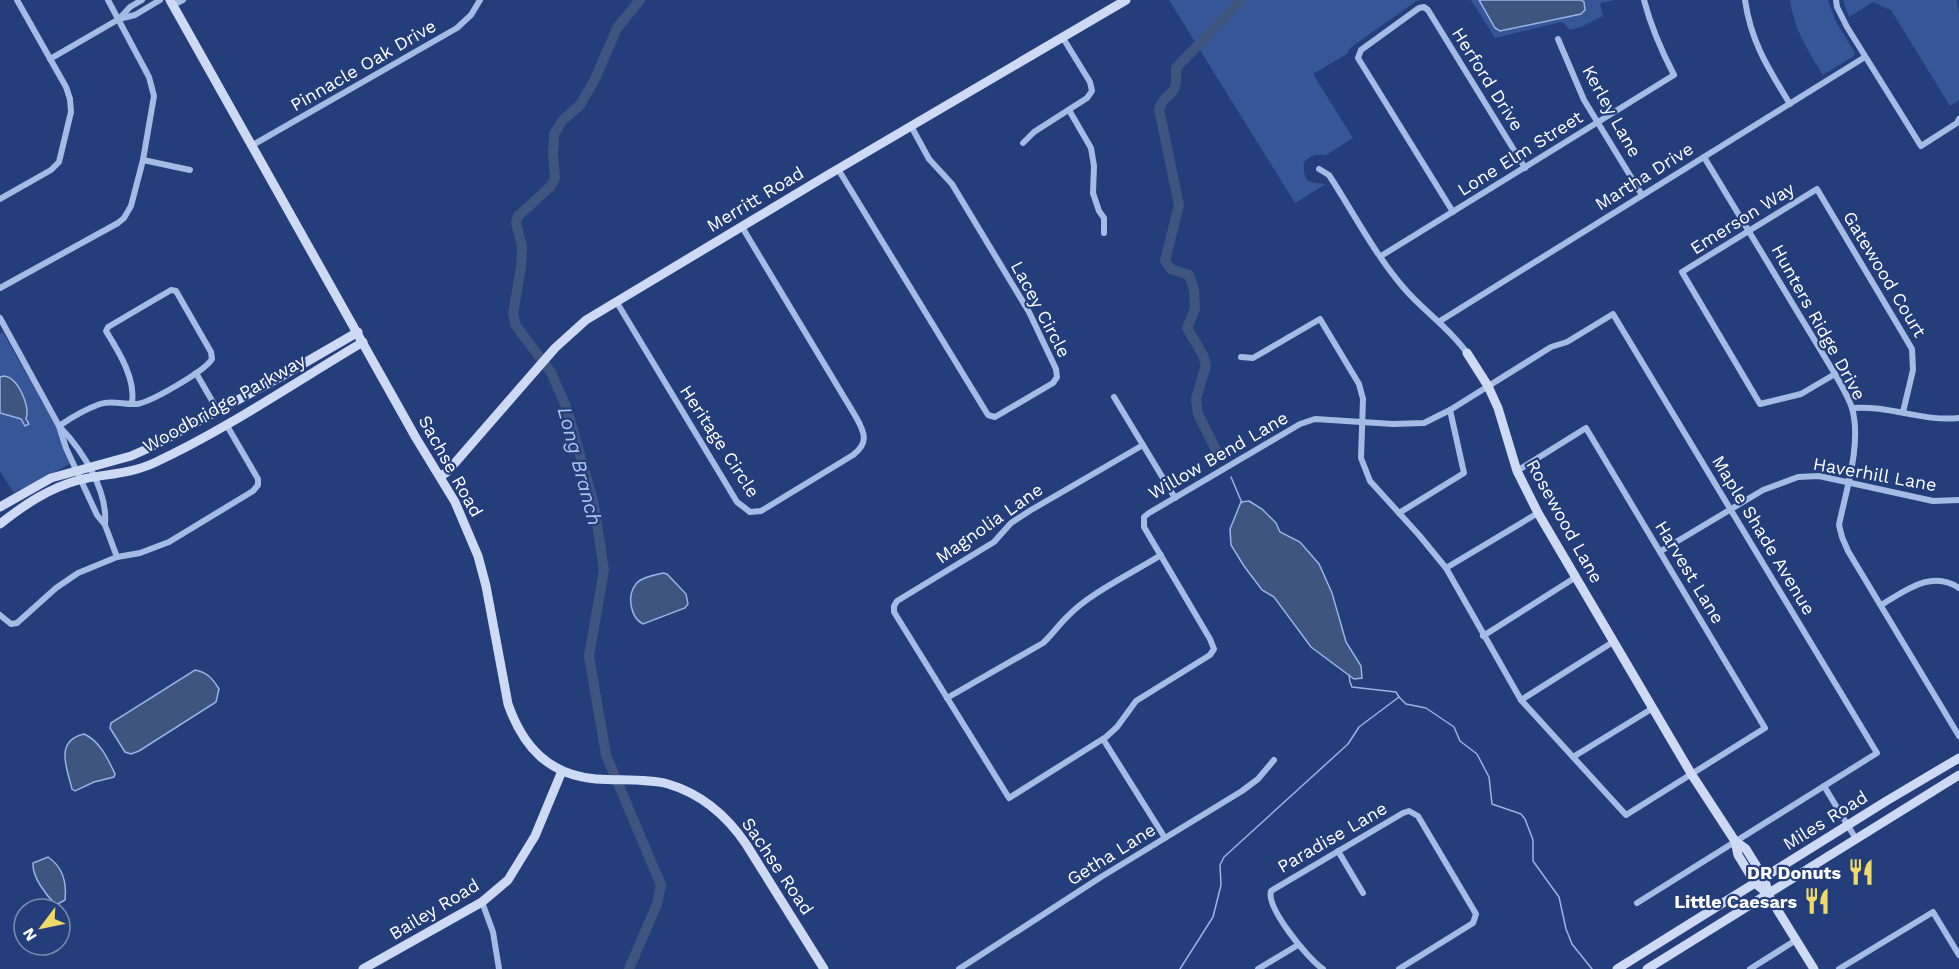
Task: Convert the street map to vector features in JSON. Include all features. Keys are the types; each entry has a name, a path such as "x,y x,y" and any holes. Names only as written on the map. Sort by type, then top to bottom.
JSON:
{"main road":[{"name":"Merritt Road","path":"441,476 447,472 555,348 586,320 1126,0"},
{"name":"Sachse Road","path":"172,3 455,502 478,556 486,586 506,696 513,721 524,740 532,750 562,771 594,779 651,781 684,790 701,799 725,817 746,844 824,969"},
{"name":"Woodbridge Parkway","path":"0,507 51,478 140,452 219,411 358,332"},
{"name":"Woodbridge Parkway","path":"0,524 38,497 63,485 137,470 153,464 226,424 363,342"},
{"name":"Rosewood Lane","path":"1467,353 1488,386 1498,408 1516,471 1538,513 1692,775 1735,841 1746,849 1767,893 1814,969"},
{"name":"Miles Road","path":"1617,969 1959,758"},
{"name":"Bailey Road","path":"363,969 482,902 508,880 535,836 562,771"},
{"name":"Miles Road","path":"1647,969 1944,784 1959,777"}],"street":[{"path":"0,199 51,170 58,162 71,112 70,99 17,0"},
{"path":"0,288 111,228 124,218 132,206 153,107 153,88 108,0"},
{"path":"119,19 130,7 142,0"},
{"path":"50,58 119,19 135,15 160,0"},
{"path":"172,3 183,0"},
{"name":"Pinnacle Oak Drive","path":"252,146 457,28 471,15 480,0"},
{"name":"Lone Elm Street","path":"1381,256 1674,75 1649,22 1644,0"},
{"path":"1745,0 1750,29 1757,47 1790,104"},
{"path":"1836,0 1847,27 1922,146 1957,123 1959,119"},
{"name":"Herford Drive","path":"1453,212 1358,58 1358,54 1419,8 1428,9 1525,168"},
{"path":"1023,143 1034,132 1087,98 1092,87 1063,38"},
{"name":"Kerley Lane","path":"1558,39 1584,100 1642,195"},
{"name":"Martha Drive","path":"1440,321 1865,57"},
{"path":"1069,110 1091,148 1094,166 1093,193 1104,218 1104,233"},
{"name":"Lacey Circle","path":"838,169 988,415 995,417 1025,400 1053,383 1057,377 1056,369 1023,302 952,184 929,159 911,126"},
{"name":"Hunters Ridge Drive","path":"1704,157 1835,374 1852,408 1855,443 1839,525 1842,537 1959,736"},
{"path":"143,160 190,170"},
{"name":"Rosewood Lane","path":"1319,169 1329,175 1404,288 1451,332 1467,353"},
{"name":"Emerson Way","path":"1817,189 1682,272 1760,404 1802,394 1835,374"},
{"name":"Gatewood Court","path":"1817,189 1912,350 1913,370 1903,412"},
{"name":"Heritage Circle","path":"616,301 737,502 750,512 761,511 854,455 862,448 864,438 863,429 742,227"},
{"path":"59,426 100,404 108,402 132,404 140,404 150,400 209,364 212,359 211,352 176,291 171,290 114,323 106,331 120,356 132,386 132,404"},
{"name":"Maple Shade Avenue","path":"1488,386 1551,347 1567,342 1612,314 1876,753 1636,903"},
{"path":"0,318 59,426 66,448 97,515 105,525 117,557"},
{"path":"1241,357 1253,358 1320,319 1359,384 1363,399 1361,458 1370,481 1446,568 1521,700 1626,814 1692,775"},
{"path":"196,373 219,411"},
{"name":"Willow Bend Lane","path":"1009,798 1103,739 1117,727 1136,701 1210,655 1214,649 1144,526 1144,517 1300,424 1315,419 1393,424 1424,423 1488,386"},
{"path":"1114,397 1175,498"},
{"path":"1852,408 1873,406 1941,420 1959,418"},
{"path":"1399,513 1464,473 1450,410"},
{"path":"0,615 11,624 17,623 35,605 78,573 117,557 140,553 169,542 256,488 258,479 226,424"},
{"path":"59,426 74,442 94,477 106,512 105,525"},
{"name":"Harvest Lane","path":"1516,471 1586,428 1765,728 1692,775"},
{"name":"Magnolia Lane","path":"1009,798 894,612 895,603 987,547 1011,523 1031,510 1143,445"},
{"name":"Haverhill Lane","path":"1660,551 1774,484 1798,477 1819,476 1848,481 1933,501 1959,500"},
{"path":"1446,568 1538,513"},
{"path":"947,698 1043,643 1080,605 1161,555"},
{"path":"1483,636 1576,577"},
{"path":"1881,605 1920,582 1931,579 1951,582 1959,588"},
{"path":"1521,700 1613,642"},
{"path":"1573,757 1653,708"},
{"path":"1103,739 1166,838"},
{"name":"Getha Lane","path":"960,969 1082,889 1242,791 1258,779 1275,760"},
{"path":"1824,786 1856,839"},
{"name":"Paradise Lane","path":"1298,945 1270,901 1273,889 1402,813 1412,812 1418,816 1475,911 1476,917 1473,922 1400,969"},
{"path":"1338,851 1363,893"},
{"path":"482,902 493,933 499,969"},
{"path":"1839,969 1933,912 1959,955"},
{"path":"1750,969 1796,940"},
{"path":"1258,969 1298,945 1323,969"}],"shaded area":[{"path":"1169,0 1418,0 1350,48 1347,54 1313,74 1353,138 1326,155 1314,156 1304,162 1308,180 1326,184 1295,203"},
{"path":"1471,0 1615,0 1600,3 1603,16 1581,27 1570,30 1562,22 1495,38"},
{"path":"1479,0 1581,0 1584,2 1585,10 1581,14 1500,31 1495,28"},
{"path":"1790,0 1828,0 1836,22 1855,53 1854,56 1823,75 1798,30"},
{"path":"1843,0 1957,0 1959,100 1950,106 1891,10 1873,2 1849,17"},
{"path":"3,332 58,431 70,464 14,493 0,471 0,334"},
{"path":"4,376 19,387 25,401 26,419 29,424 25,426 21,419 0,413 0,377"},
{"path":"1249,501 1262,509 1276,523 1280,532 1300,542 1319,564 1332,593 1346,642 1361,666 1362,678 1354,679 1311,647 1274,597 1262,590 1244,566 1231,545 1230,529 1241,502"},
{"path":"663,573 667,574 686,594 688,604 685,608 643,624 633,612 631,594 641,580"},
{"path":"195,670 206,674 217,685 219,689 216,702 139,751 131,754 125,752 110,728 111,723"},
{"path":"84,734 99,746 115,774 114,777 94,782 75,791 72,789 66,764 66,749 75,738"},
{"path":"48,857 57,865 64,881 65,897 49,897 40,886 33,863"}],"waterway":[{"name":"Long Branch","path":"629,969 657,904 661,885 606,755 589,656 604,570 594,504 567,409 551,372 516,326 513,314 521,267 522,246 516,223 518,216 551,186 555,178 554,134 562,121 580,105 595,79 617,28 640,0"},
{"path":"1219,456 1198,414 1196,399 1206,365 1203,355 1187,328 1195,309 1194,289 1189,275 1171,269 1165,261 1179,205 1159,109 1165,98 1174,90 1176,68 1241,0"},
{"path":"1231,477 1242,503"},
{"path":"1180,969 1213,917 1221,885 1220,865 1224,857 1348,744 1359,727 1399,697 1396,692 1352,687 1349,675"},
{"path":"1399,697 1406,704 1426,708 1454,727 1460,741 1477,754 1489,777 1492,804 1521,814 1525,819 1533,840 1533,861 1559,897 1572,944 1592,969"}],"place":[{"name":"DR Donuts","path":"1861,872"},
{"name":"Little Caesars","path":"1817,901"}]}
